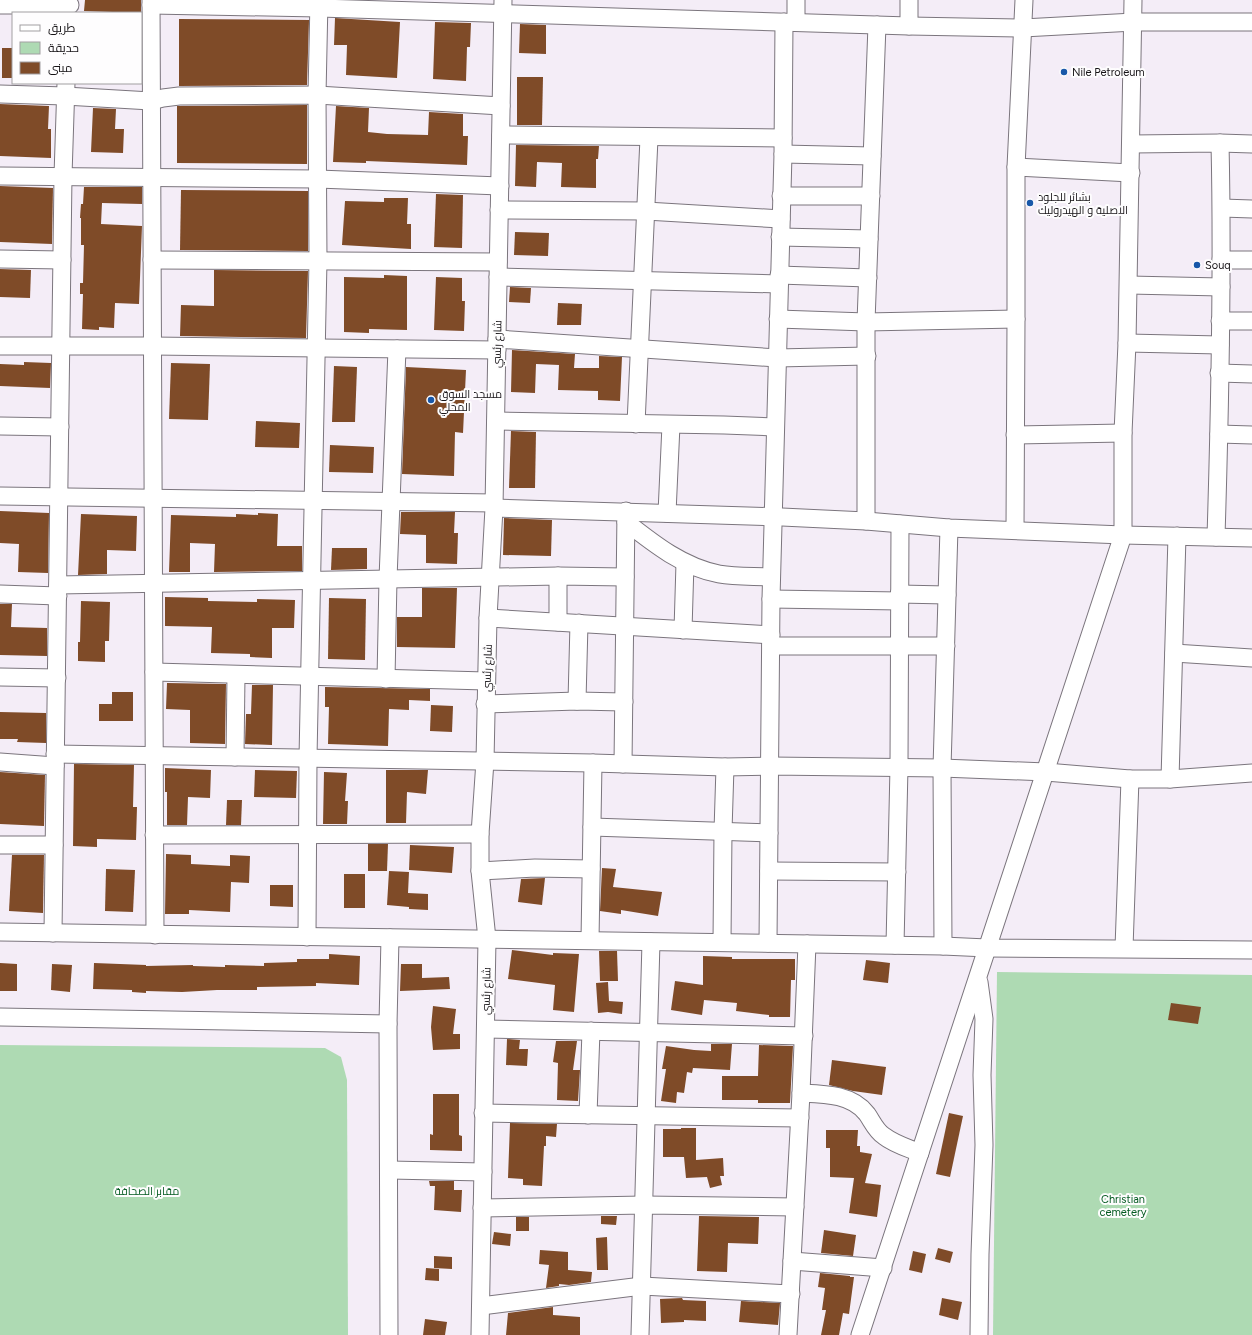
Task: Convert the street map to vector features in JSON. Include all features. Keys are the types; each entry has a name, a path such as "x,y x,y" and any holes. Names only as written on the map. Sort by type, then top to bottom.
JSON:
{"street":[{"path":"768,943 771,577 774,427 783,146 790,22 796,0"},
{"path":"909,0 909,26"},
{"path":"1015,530 1016,167 1024,0"},
{"path":"860,1335 1123,535 1123,433 1129,285 1134,0"},
{"path":"155,934 151,2 503,7 790,22 909,26 1023,28 1134,22 1252,22"},
{"path":"307,937 308,758 314,500 315,348 318,260 317,95 319,4"},
{"path":"0,6 70,6"},
{"name":"شارع رئسي","path":"480,1335 487,939 480,871 480,834 485,761 488,618 494,506 503,7"},
{"path":"866,521 866,322 877,25"},
{"path":"52,933 65,89"},
{"path":"0,94 65,89 151,101 179,96 317,95 501,106"},
{"path":"501,135 649,138 783,146 872,156"},
{"path":"636,424 649,138"},
{"path":"1216,537 1222,208 1220,143"},
{"path":"1132,144 1252,144"},
{"path":"1016,167 1131,173"},
{"path":"0,176 152,176 318,179 500,186"},
{"path":"781,196 871,196"},
{"path":"1222,208 1252,209"},
{"path":"499,210 646,211 781,219"},
{"path":"780,237 869,239"},
{"path":"0,259 62,260"},
{"path":"152,260 318,260 498,269 643,280 779,280 868,278"},
{"path":"1221,260 1252,260"},
{"path":"1129,285 1221,287"},
{"path":"778,319 866,322 1016,319"},
{"path":"1220,321 1252,322"},
{"path":"1127,343 1220,345"},
{"path":"0,346 397,349 497,345 640,349 777,358 867,356"},
{"path":"386,679 388,579 397,349"},
{"path":"1219,373 1252,374"},
{"path":"496,422 774,427"},
{"path":"667,513 671,424"},
{"path":"0,426 60,427"},
{"path":"1016,435 1123,433"},
{"path":"1219,434 1252,435"},
{"path":"0,496 392,502 494,506 626,516 667,513 866,521 949,528 1123,535 1252,538"},
{"path":"626,516 659,547 684,563 701,570 720,574 771,577"},
{"path":"623,764 626,516"},
{"path":"895,945 899,767 900,524"},
{"path":"942,946 942,768 949,528"},
{"path":"1170,779 1177,536"},
{"path":"683,630 684,563"},
{"path":"558,576 558,622"},
{"path":"0,594 153,583 625,576"},
{"path":"771,599 899,598 947,595"},
{"path":"488,618 683,630 771,640 899,647 946,646"},
{"path":"577,701 579,623"},
{"path":"1174,653 1252,658"},
{"path":"154,672 486,681"},
{"path":"236,674 236,757"},
{"path":"0,677 56,678"},
{"path":"486,704 577,701 624,702"},
{"path":"0,762 154,755 593,762 726,767 770,766 942,768 1170,779 1252,773"},
{"path":"590,940 593,762"},
{"path":"722,942 723,831 726,767"},
{"path":"1124,948 1130,778"},
{"path":"592,827 769,833"},
{"path":"154,835 480,834"},
{"path":"0,845 54,845"},
{"path":"480,871 535,868 591,869"},
{"path":"769,871 897,872"},
{"path":"0,932 722,942 988,948 1124,948 1252,945"},
{"path":"389,1335 390,1170 388,1024 390,938"},
{"path":"640,1335 651,942"},
{"path":"788,1335 804,1036 807,944"},
{"path":"978,976 984,1019 982,1075 984,1145 979,1335"},
{"path":"0,1017 388,1024"},
{"path":"486,1029 804,1036"},
{"path":"588,1115 591,1031"},
{"path":"801,1093 824,1094 847,1100 860,1106 883,1136 893,1142 920,1152"},
{"path":"483,1114 800,1118"},
{"path":"390,1170 483,1172"},
{"path":"482,1208 644,1205 795,1207"},
{"path":"792,1261 882,1268"},
{"path":"481,1306 642,1286 791,1294"}],"green space":[{"name":"Christian cemetery","path":"997,972 1252,975 1252,1335 993,1335"},
{"name":"مقابر الصحافة","path":"0,1045 325,1048 341,1057 347,1080 348,1335 0,1335"}],"building":[{"path":"85,0 141,0 141,12 84,11"},
{"path":"335,18 400,22 397,78 346,75 347,45 334,45"},
{"path":"179,19 309,20 307,85 179,86"},
{"path":"435,22 471,23 470,47 467,47 466,81 433,79"},
{"path":"520,24 546,25 546,54 519,53"},
{"path":"2,48 12,48 12,78 2,78"},
{"path":"517,77 543,77 542,125 517,125"},
{"path":"0,104 49,106 48,129 51,129 51,158 0,156"},
{"path":"307,105 307,164 177,163 177,106"},
{"path":"336,106 369,108 368,132 387,134 428,135 429,112 463,114 463,136 468,136 467,165 366,161 366,163 333,162"},
{"path":"93,108 116,109 115,129 124,129 123,153 91,152"},
{"path":"516,145 599,146 598,159 596,159 596,188 561,187 562,163 537,162 536,187 515,186"},
{"path":"0,186 53,188 52,244 0,242"},
{"path":"84,187 142,187 142,204 102,203 101,224 142,226 139,304 115,303 114,328 99,327 99,330 82,329 83,294 80,294 80,283 83,283 84,245 81,245 80,218"},
{"path":"181,190 308,191 308,251 180,250"},
{"path":"436,194 463,195 462,248 434,247"},
{"path":"384,198 408,198 407,224 411,224 411,249 342,245 345,201 384,202"},
{"path":"515,232 549,233 548,256 514,255"},
{"path":"0,269 31,270 30,298 0,297"},
{"path":"214,270 308,271 306,338 180,336 181,305 214,306"},
{"path":"384,275 407,276 407,330 369,329 369,333 344,332 344,277 384,278"},
{"path":"436,277 462,278 462,301 465,301 464,331 434,330"},
{"path":"510,287 531,288 530,303 509,302"},
{"path":"558,303 582,304 581,325 557,325"},
{"path":"512,350 575,354 574,368 599,368 599,356 622,357 620,401 598,400 598,391 558,390 559,365 536,364 535,393 511,392"},
{"path":"24,362 51,363 50,388 0,386 0,364 24,365"},
{"path":"171,363 210,364 208,420 169,419"},
{"path":"334,366 357,367 355,422 332,422"},
{"name":"مسجد السوق المحلي","path":"406,367 466,370 463,433 455,432 454,476 402,474"},
{"path":"256,421 300,423 299,448 255,447"},
{"path":"511,431 536,432 535,488 509,488"},
{"path":"330,445 374,447 373,473 329,472"},
{"path":"0,511 49,513 48,573 18,572 19,544 0,543"},
{"path":"401,512 455,512 454,533 458,533 457,564 426,563 426,535 400,534"},
{"path":"258,513 278,514 277,546 302,546 302,571 214,572 215,544 190,543 190,572 169,572 171,515 236,517 236,514 258,515"},
{"path":"81,514 137,516 136,551 107,550 107,574 78,575"},
{"path":"504,518 552,520 551,556 503,555"},
{"path":"332,548 367,548 367,569 331,570"},
{"path":"422,588 457,588 455,648 397,647 397,617 422,617"},
{"path":"165,597 208,598 208,601 257,602 257,599 295,600 294,628 272,628 272,658 250,657 250,654 211,653 212,627 165,626"},
{"path":"329,598 366,599 365,660 328,659"},
{"path":"81,601 110,602 109,641 105,641 105,662 78,661"},
{"path":"0,604 12,604 11,627 47,628 47,656 0,655"},
{"path":"167,683 226,684 225,744 190,743 190,710 166,709"},
{"path":"252,685 273,685 272,745 245,744 246,714 251,714"},
{"path":"325,687 430,689 430,701 409,700 409,710 389,709 388,746 328,744 329,707 325,707"},
{"path":"112,692 133,692 133,721 99,721 99,704 112,704"},
{"path":"431,705 453,706 452,732 430,731"},
{"path":"0,712 46,713 46,743 17,742 18,739 0,739"},
{"path":"74,764 134,765 133,807 137,807 136,840 97,839 97,847 73,846"},
{"path":"165,768 211,770 210,798 188,797 187,825 167,825"},
{"path":"255,770 297,771 296,798 254,797"},
{"path":"386,770 428,770 426,794 407,792 406,823 386,823"},
{"path":"0,772 45,775 44,826 0,824"},
{"path":"324,772 347,773 345,801 348,801 347,824 323,824"},
{"path":"227,800 242,800 241,825 226,825"},
{"path":"368,844 388,844 387,871 368,871"},
{"path":"410,845 454,847 452,873 409,870"},
{"path":"166,854 191,855 191,864 230,866 230,855 250,856 249,883 231,882 230,912 189,910 189,914 165,914"},
{"path":"12,855 44,855 43,913 9,911"},
{"path":"602,868 616,869 613,887 662,892 658,916 621,910 621,914 600,911"},
{"path":"106,869 135,870 133,912 105,911"},
{"path":"389,871 409,872 408,893 428,894 428,910 409,909 409,907 387,905"},
{"path":"344,874 365,874 365,908 344,908"},
{"path":"545,878 542,905 518,902 521,879"},
{"path":"270,885 293,885 293,907 270,906"},
{"path":"512,950 553,955 553,953 579,954 574,1012 553,1010 555,985 508,979"},
{"path":"599,951 617,951 618,981 600,981"},
{"path":"329,954 360,956 359,985 316,983 316,986 257,987 257,990 182,992 146,991 146,993 132,992 132,990 93,989 94,963 146,966 264,966 264,963 297,962 297,959 329,959"},
{"path":"703,956 732,957 732,959 795,959 795,980 791,980 790,1017 769,1017 769,1015 736,1011 737,1003 704,1000 702,1015 671,1010 675,981 703,985"},
{"path":"866,960 890,963 888,983 863,980"},
{"path":"0,963 17,964 17,991 0,991"},
{"path":"52,964 72,965 70,992 51,990"},
{"path":"401,964 422,964 422,978 449,977 450,989 400,991"},
{"path":"608,982 609,1001 623,1002 622,1014 608,1012 598,1013 596,983"},
{"path":"1171,1003 1201,1007 1198,1024 1168,1020"},
{"path":"433,1006 456,1009 453,1034 460,1034 460,1049 433,1050 431,1027"},
{"path":"507,1039 520,1040 519,1049 528,1049 527,1066 506,1065"},
{"path":"556,1041 577,1041 573,1070 580,1070 578,1101 557,1100 558,1063 553,1062"},
{"path":"711,1044 732,1044 730,1070 693,1068 692,1073 687,1072 684,1093 677,1092 676,1103 661,1101 666,1069 662,1069 666,1046 711,1051"},
{"path":"759,1045 793,1046 790,1103 758,1103 758,1100 722,1100 722,1076 758,1076"},
{"path":"832,1060 886,1067 882,1095 853,1091 829,1085"},
{"path":"433,1094 459,1094 459,1135 462,1136 462,1151 430,1150 430,1134 433,1135"},
{"path":"949,1113 963,1116 950,1177 936,1174"},
{"path":"510,1123 557,1124 556,1137 546,1136 542,1186 523,1185 523,1179 508,1178"},
{"path":"696,1128 696,1160 723,1158 724,1176 720,1176 722,1185 710,1188 707,1177 686,1178 684,1157 663,1157 663,1129"},
{"path":"826,1130 858,1130 857,1146 860,1146 860,1152 872,1154 865,1183 881,1185 877,1217 849,1213 854,1178 830,1177 830,1148 826,1148"},
{"path":"429,1181 454,1181 454,1190 462,1190 461,1212 434,1210 435,1186 430,1186"},
{"path":"601,1216 617,1216 616,1225 601,1224"},
{"path":"699,1216 759,1217 758,1244 728,1243 727,1272 697,1271"},
{"path":"516,1217 529,1217 529,1231 516,1231"},
{"path":"824,1230 856,1235 853,1256 821,1253"},
{"path":"494,1232 511,1234 510,1246 492,1244"},
{"path":"607,1237 608,1270 597,1270 596,1238"},
{"path":"938,1248 953,1252 950,1263 935,1259"},
{"path":"540,1250 568,1252 568,1270 592,1272 591,1282 569,1285 559,1284 559,1286 546,1288 549,1265 539,1264"},
{"path":"913,1251 926,1254 922,1273 909,1270"},
{"path":"434,1256 452,1257 452,1269 434,1268"},
{"path":"426,1268 439,1269 439,1281 425,1280"},
{"path":"820,1273 854,1277 849,1314 843,1313 839,1335 821,1335 826,1310 822,1310 825,1288 818,1287"},
{"path":"682,1298 683,1300 706,1301 706,1321 684,1320 684,1322 661,1323 660,1299"},
{"path":"942,1298 962,1302 958,1320 939,1315"},
{"path":"741,1301 780,1303 778,1325 739,1322"},
{"path":"553,1307 553,1315 580,1317 580,1335 506,1335 508,1313"},
{"path":"425,1319 447,1322 445,1335 423,1335"}],"place":[{"name":"Nile Petroleum","path":"1064,72"},
{"name":"بشائر للجلود الاصلية و الهيدروليك","path":"1030,203"},
{"name":"Souq","path":"1197,265"},
{"name":"مسجد السوق المحلي","path":"431,400"}]}
